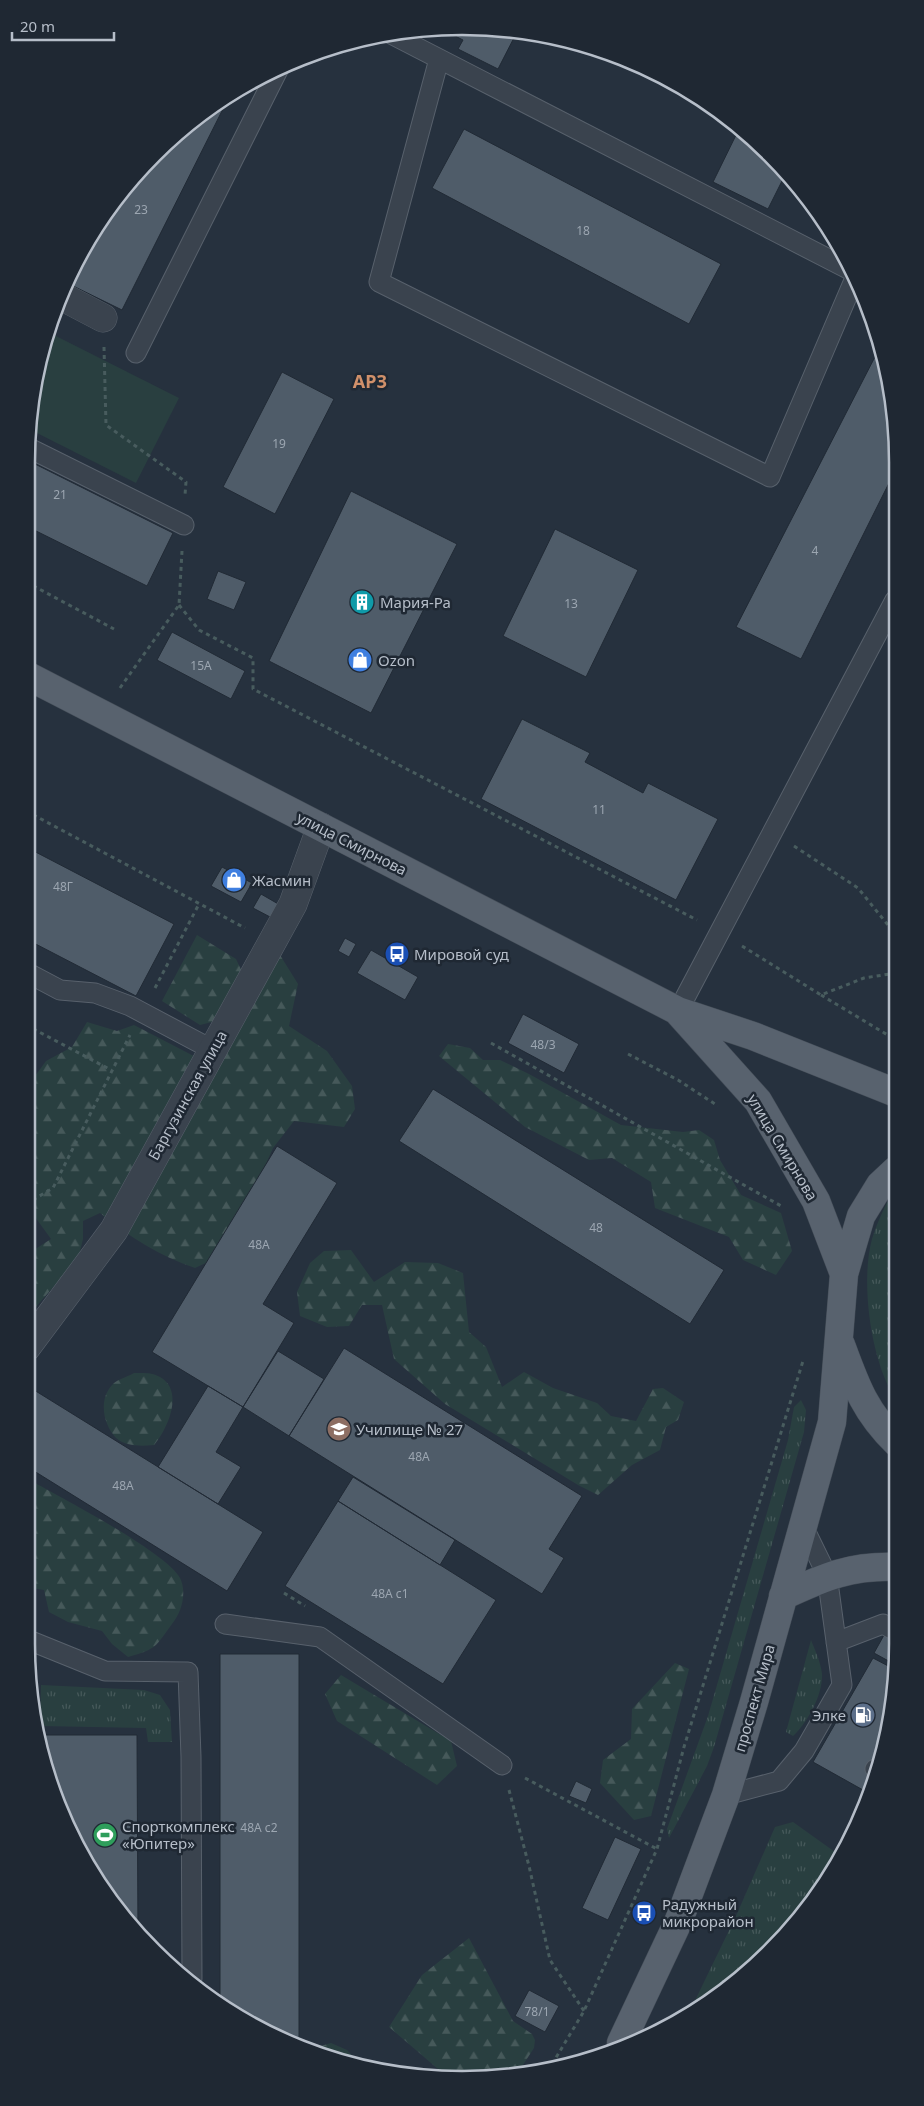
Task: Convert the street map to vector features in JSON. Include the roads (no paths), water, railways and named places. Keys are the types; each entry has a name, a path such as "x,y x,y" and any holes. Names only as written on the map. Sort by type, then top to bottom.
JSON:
{"main road":[{"name":"улица Смирнова","path":"35,680 678,1012 754,1036 889,1090"},
{"name":"улица Смирнова","path":"678,1012 758,1100 816,1202 844,1274"},
{"name":"проспект Мира","path":"623,2039 678,1920 726,1795 832,1422 844,1274 861,1216 880,1185 889,1177"},
{"path":"838,1339 861,1399 882,1429 889,1436"},
{"path":"783,1596 828,1575 874,1566 889,1567"}],"street":[{"path":"68,300 103,318"},
{"name":"Баргузинская улица","path":"35,1336 114,1230 293,904 321,826"}],"lane":[{"path":"402,40 841,265"},
{"path":"439,59 380,282 770,477 851,287"},
{"path":"136,353 274,79"},
{"path":"35,452 184,525"},
{"path":"678,1012 889,611"},
{"path":"35,977 60,990 94,993 142,1013 212,1050"},
{"path":"726,1795 778,1781 804,1751 820,1737 848,1688 836,1642 828,1575 803,1526"},
{"path":"225,1624 320,1637 502,1765"},
{"path":"836,1642 883,1624 889,1627"},
{"path":"35,1643 105,1671 188,1672 191,1757 192,1975"}],"place":[{"name":"Мария-Ра","path":"362,602"},
{"name":"Ozon","path":"360,660"},
{"name":"Жасмин","path":"234,880"},
{"name":"Мировой суд","path":"397,954"},
{"name":"Училище № 27","path":"339,1429"},
{"name":"Элке","path":"863,1715"},
{"name":"Спорткомплекс «Юпитер»","path":"105,1835"},
{"name":"Радужный микрорайон","path":"644,1913"}],"district":[{"name":"АРЗ","path":"370,381"}]}
